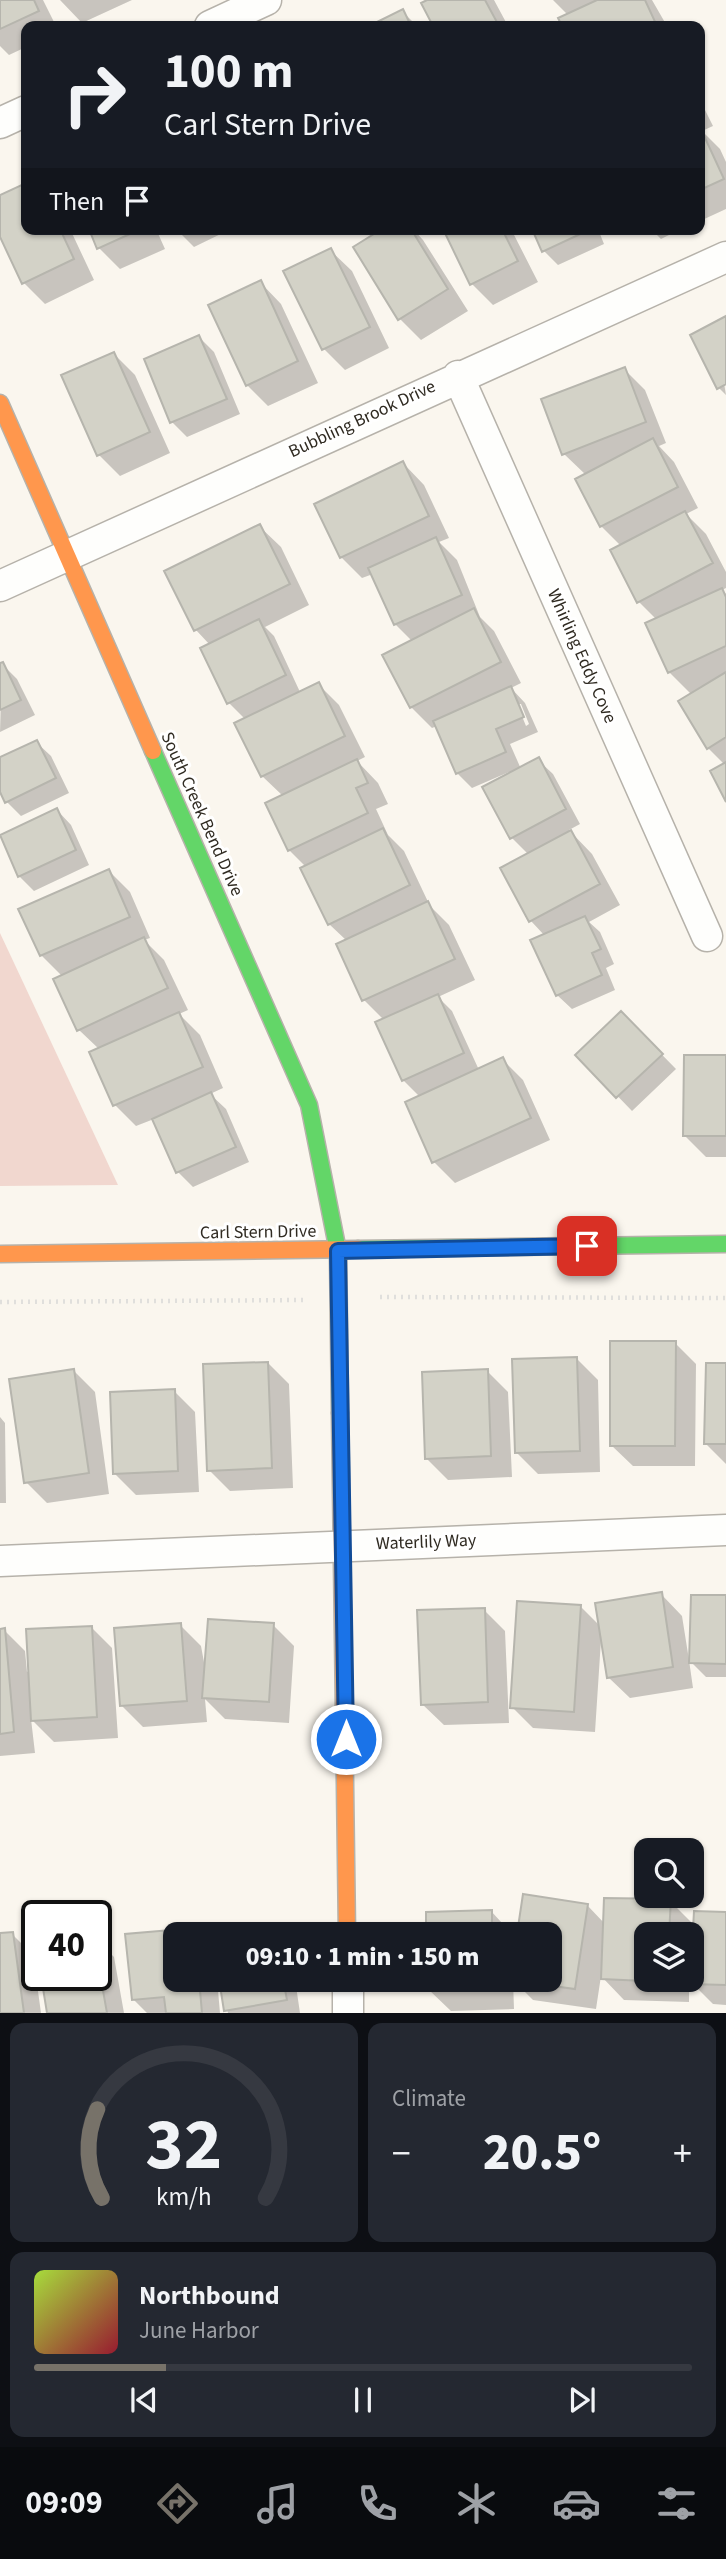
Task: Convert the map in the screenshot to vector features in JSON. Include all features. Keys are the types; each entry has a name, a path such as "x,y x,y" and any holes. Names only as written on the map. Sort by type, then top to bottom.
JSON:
{"street":[{"path":"221,21 266,0"},
{"path":"0,123 21,113"},
{"name":"Bubbling Brook Drive","path":"0,586 458,376 726,257"},
{"name":"Whirling Eddy Cove","path":"458,376 707,936"},
{"name":"South Creek Bend Drive","path":"0,403 309,1105 338,1251 347,1922"},
{"name":"Carl Stern Drive","path":"0,1254 726,1244"},
{"name":"Waterlily Way","path":"0,1561 726,1530"},
{"path":"348,1992 348,2013"}],"path":[{"path":"380,1297 726,1298"},
{"path":"0,1302 306,1300"}],"shaded area":[{"path":"0,933 118,1185 0,1186"}],"building":[{"path":"0,0 34,0 39,11 0,29"},
{"path":"427,0 485,0 496,21 430,21 421,3"},
{"path":"597,0 645,0 655,21 560,21 558,18"},
{"path":"403,9 409,21 379,21"},
{"path":"705,138 724,179 705,188"},
{"path":"21,185 21,235 63,235 74,259 22,284 0,237 0,195"},
{"path":"91,235 128,235 97,249"},
{"path":"372,235 415,235 448,289 398,320 353,247"},
{"path":"446,235 505,235 518,261 470,285"},
{"path":"535,235 578,235 542,252"},
{"path":"331,248 370,327 322,350 283,271"},
{"path":"261,280 298,361 246,386 208,305"},
{"path":"726,316 726,384 717,389 690,335"},
{"path":"199,335 227,399 170,423 144,359"},
{"path":"114,352 150,432 97,456 61,375"},
{"path":"625,367 646,422 562,455 541,399"},
{"path":"653,438 678,487 600,527 575,479"},
{"path":"403,461 429,516 340,558 314,504"},
{"path":"685,511 713,563 637,603 610,550"},
{"path":"260,524 290,584 194,631 164,571"},
{"path":"436,537 462,595 394,625 368,568"},
{"path":"722,588 726,597 726,646 668,673 645,623"},
{"path":"474,608 501,662 410,708 382,655"},
{"path":"259,619 286,675 227,704 200,648"},
{"path":"3,662 21,700 0,710 0,663"},
{"path":"726,672 726,737 707,749 678,701"},
{"path":"319,682 345,736 261,777 234,723"},
{"path":"511,686 524,717 496,729 506,752 456,774 433,721"},
{"path":"37,740 56,778 5,803 0,792 0,757"},
{"path":"539,757 566,809 510,839 482,787"},
{"path":"357,759 368,783 356,788 368,813 288,851 265,803"},
{"path":"726,762 726,802 710,771"},
{"path":"57,808 76,850 18,877 0,835"},
{"path":"383,828 410,885 328,925 300,868"},
{"path":"571,830 600,884 529,922 500,868"},
{"path":"109,869 130,917 40,956 18,909"},
{"path":"428,901 455,959 362,1001 336,944"},
{"path":"585,916 601,949 592,953 602,975 556,996 530,940"},
{"path":"144,937 168,988 77,1031 53,979"},
{"path":"438,994 464,1053 402,1081 375,1022"},
{"path":"621,1011 663,1054 616,1098 575,1055"},
{"path":"179,1012 203,1067 113,1106 89,1052"},
{"path":"684,1055 726,1055 726,1136 683,1136"},
{"path":"503,1057 531,1118 432,1163 405,1102"},
{"path":"211,1092 236,1147 176,1173 152,1119"},
{"path":"610,1341 676,1341 675,1446 610,1446"},
{"path":"577,1357 580,1451 515,1453 512,1359"},
{"path":"268,1362 272,1468 207,1471 203,1364"},
{"path":"706,1363 726,1363 726,1444 704,1444"},
{"path":"74,1369 89,1473 24,1483 9,1379"},
{"path":"488,1369 491,1456 425,1459 422,1372"},
{"path":"175,1389 178,1471 113,1474 110,1392"},
{"path":"662,1592 673,1667 607,1678 595,1603"},
{"path":"691,1595 726,1595 726,1664 689,1663"},
{"path":"517,1601 581,1605 574,1712 510,1708"},
{"path":"485,1608 488,1702 421,1705 417,1610"},
{"path":"208,1619 274,1623 269,1702 202,1698"},
{"path":"181,1623 187,1701 120,1706 114,1628"},
{"path":"92,1626 97,1717 31,1721 26,1629"},
{"path":"5,1628 14,1732 0,1734 0,1629"},
{"path":"523,1894 588,1904 575,1989 562,1987 562,1922 519,1922"},
{"path":"604,1898 634,1898 634,1908 670,1908 670,1922 634,1922 634,1980 601,1979"},
{"path":"492,1910 492,1922 426,1922 426,1912"},
{"path":"694,1911 726,1912 726,1985 704,1984 704,1922 693,1922"},
{"path":"163,1931 163,1992 200,1992 202,2013 166,2013 164,1997 132,2000 125,1934"},
{"path":"13,1932 24,2013 0,2013 0,1933"},
{"path":"43,1991 103,1991 107,2013 47,2013"},
{"path":"221,1992 285,1992 287,2000 224,2011"}],"traffic: fast":[{"path":"153,751 309,1105 338,1251 340,1413"},
{"path":"358,1249 726,1244"}],"traffic: slow":[{"path":"0,403 153,751"},
{"path":"0,1254 358,1249"},
{"path":"340,1413 347,1922"}],"route":[{"path":"346,1739 338,1251 587,1246"}]}
